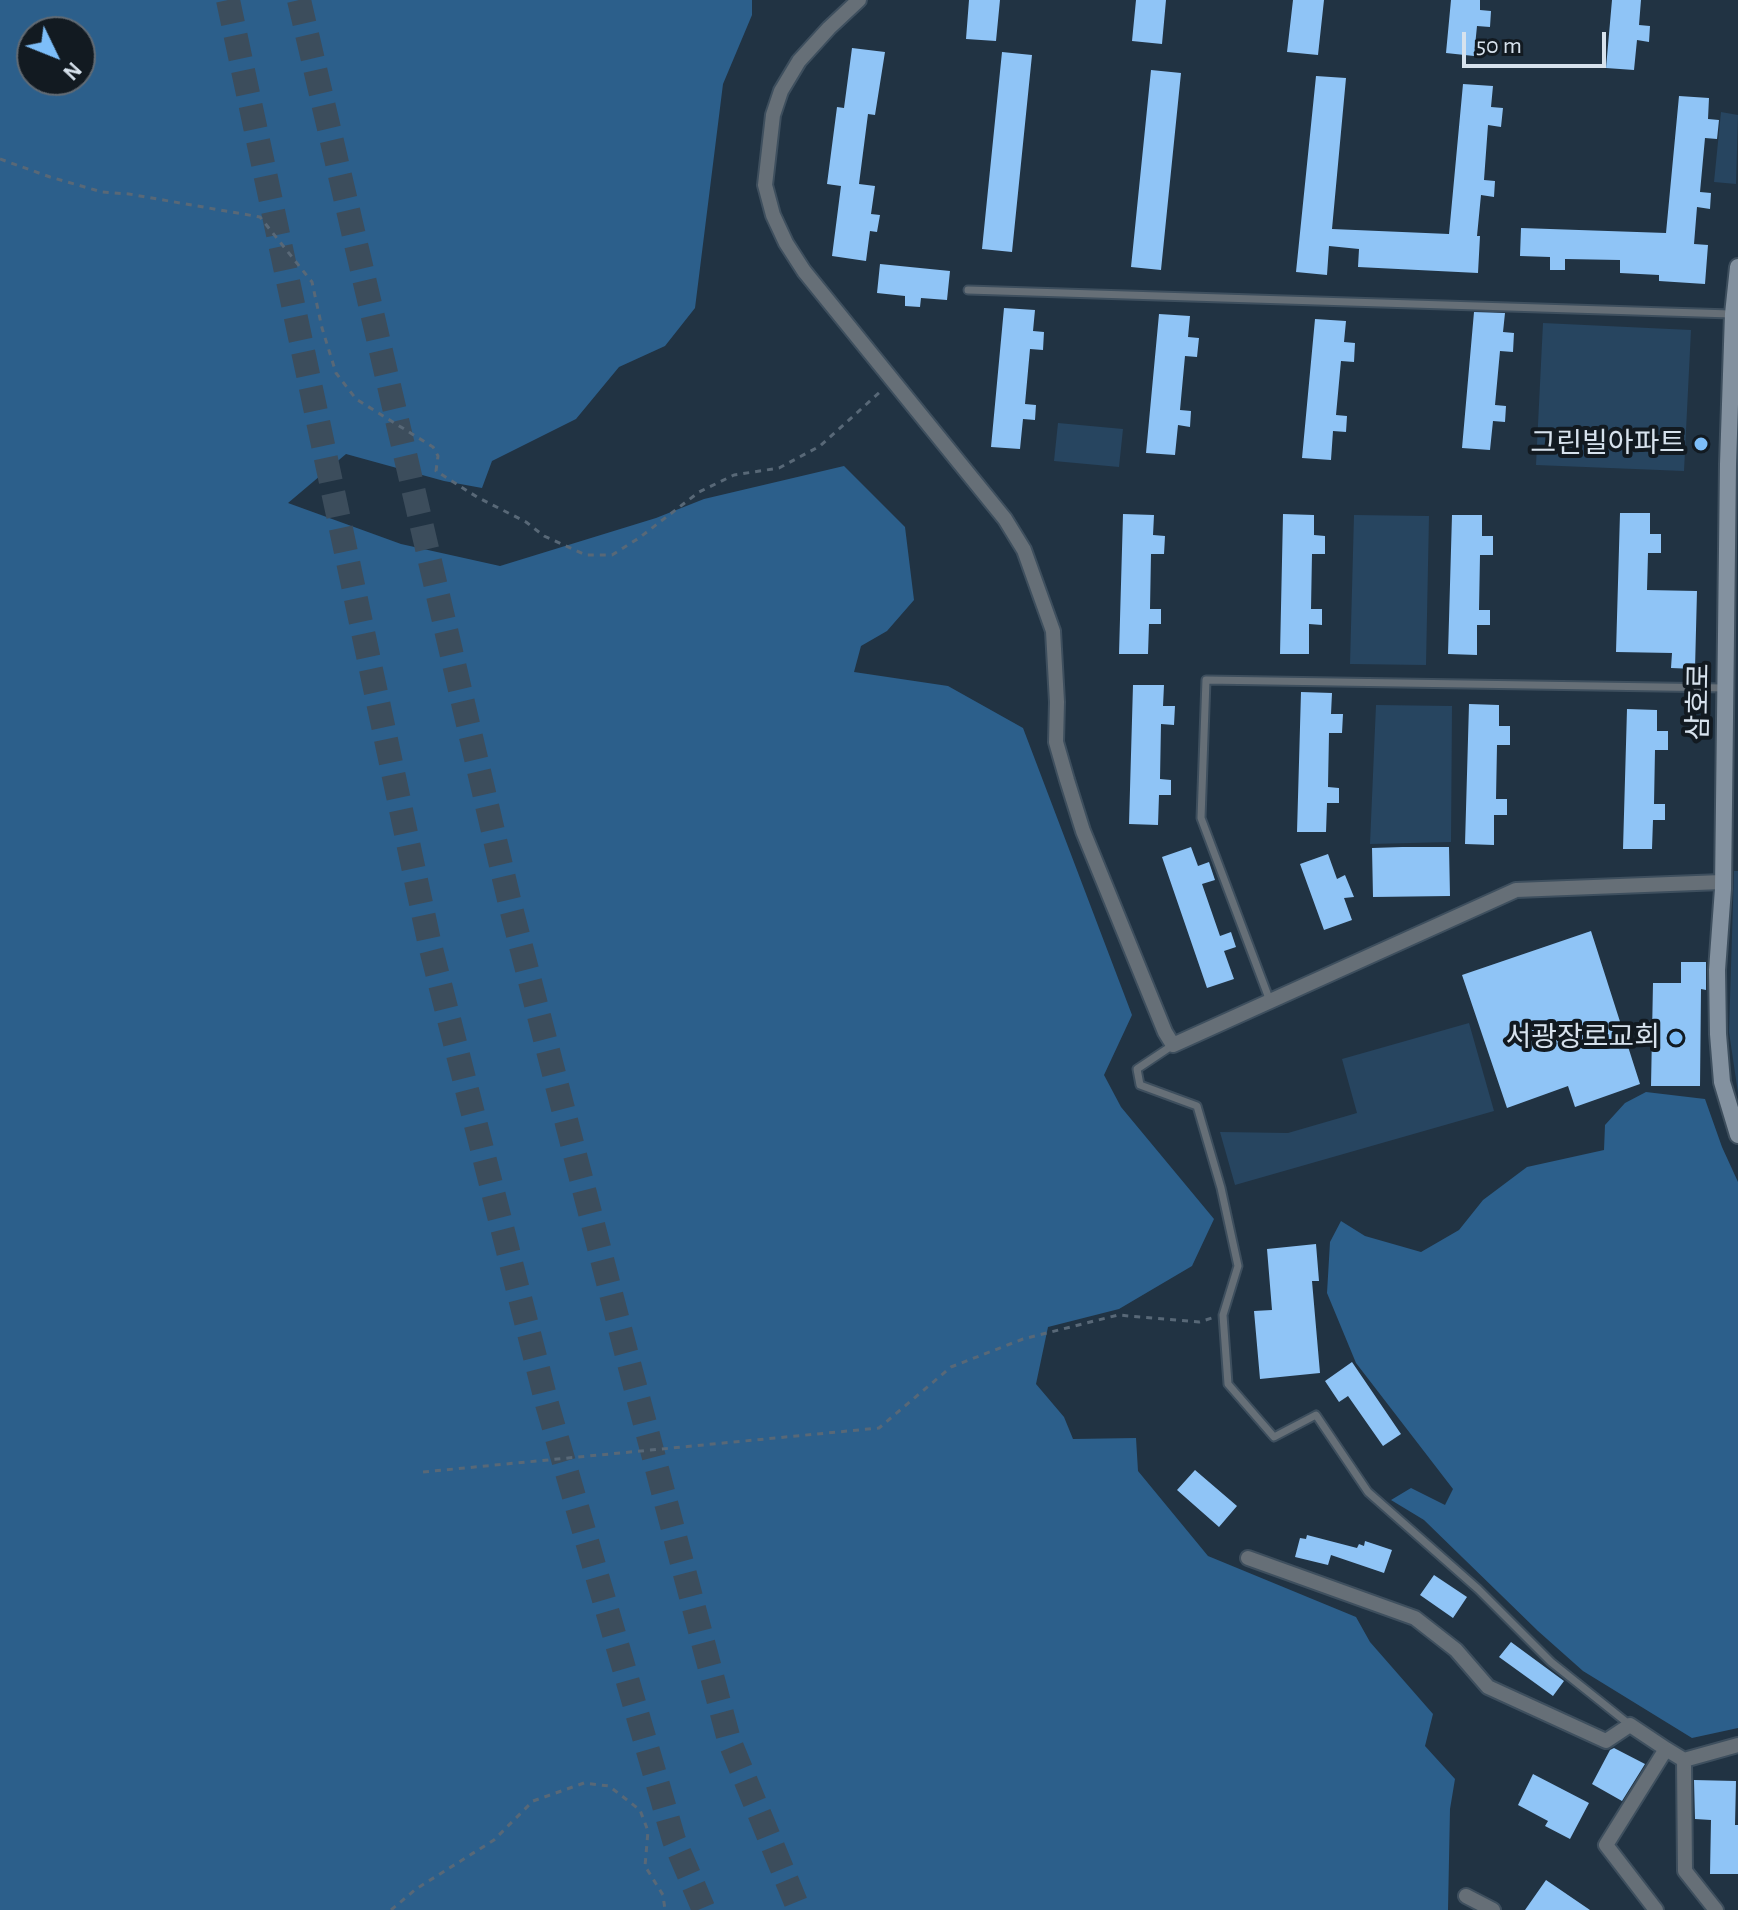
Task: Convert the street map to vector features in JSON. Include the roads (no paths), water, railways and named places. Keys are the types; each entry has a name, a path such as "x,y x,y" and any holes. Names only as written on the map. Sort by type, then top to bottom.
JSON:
{"street":[{"path":"859,0 799,61 781,91 773,115 765,185 773,215 804,271 1005,519 1024,550 1053,631 1056,742 1067,780 1088,844 1173,1045 1516,890 1727,886"},
{"name":"삼호로","path":"1738,267 1733,314 1733,464 1725,688 1731,781 1727,886 1717,970 1722,1082 1738,1135"},
{"path":"1248,1558 1415,1618 1456,1650 1488,1687 1606,1741 1630,1725 1684,1760 1738,1745"},
{"path":"1656,1910 1606,1845 1666,1749"},
{"path":"1684,1760 1685,1871 1716,1910"},
{"path":"1466,1896 1493,1910"}],"lane":[{"path":"968,290 1733,314"},
{"path":"1270,1001 1201,818 1206,680 1725,688"},
{"path":"1173,1045 1137,1069 1140,1085 1197,1106 1221,1188 1238,1266 1223,1315 1228,1384 1274,1437 1316,1415 1368,1492 1478,1589 1551,1662 1630,1725"}],"tunnel":[{"path":"228,0 429,941 547,1404 674,1840 704,1910"},
{"path":"299,0 510,904 631,1371 729,1740 799,1910"}],"place":[{"name":"그린빌아파트","path":"1701,444"},
{"name":"서광장로교회","path":"1676,1038"}]}
